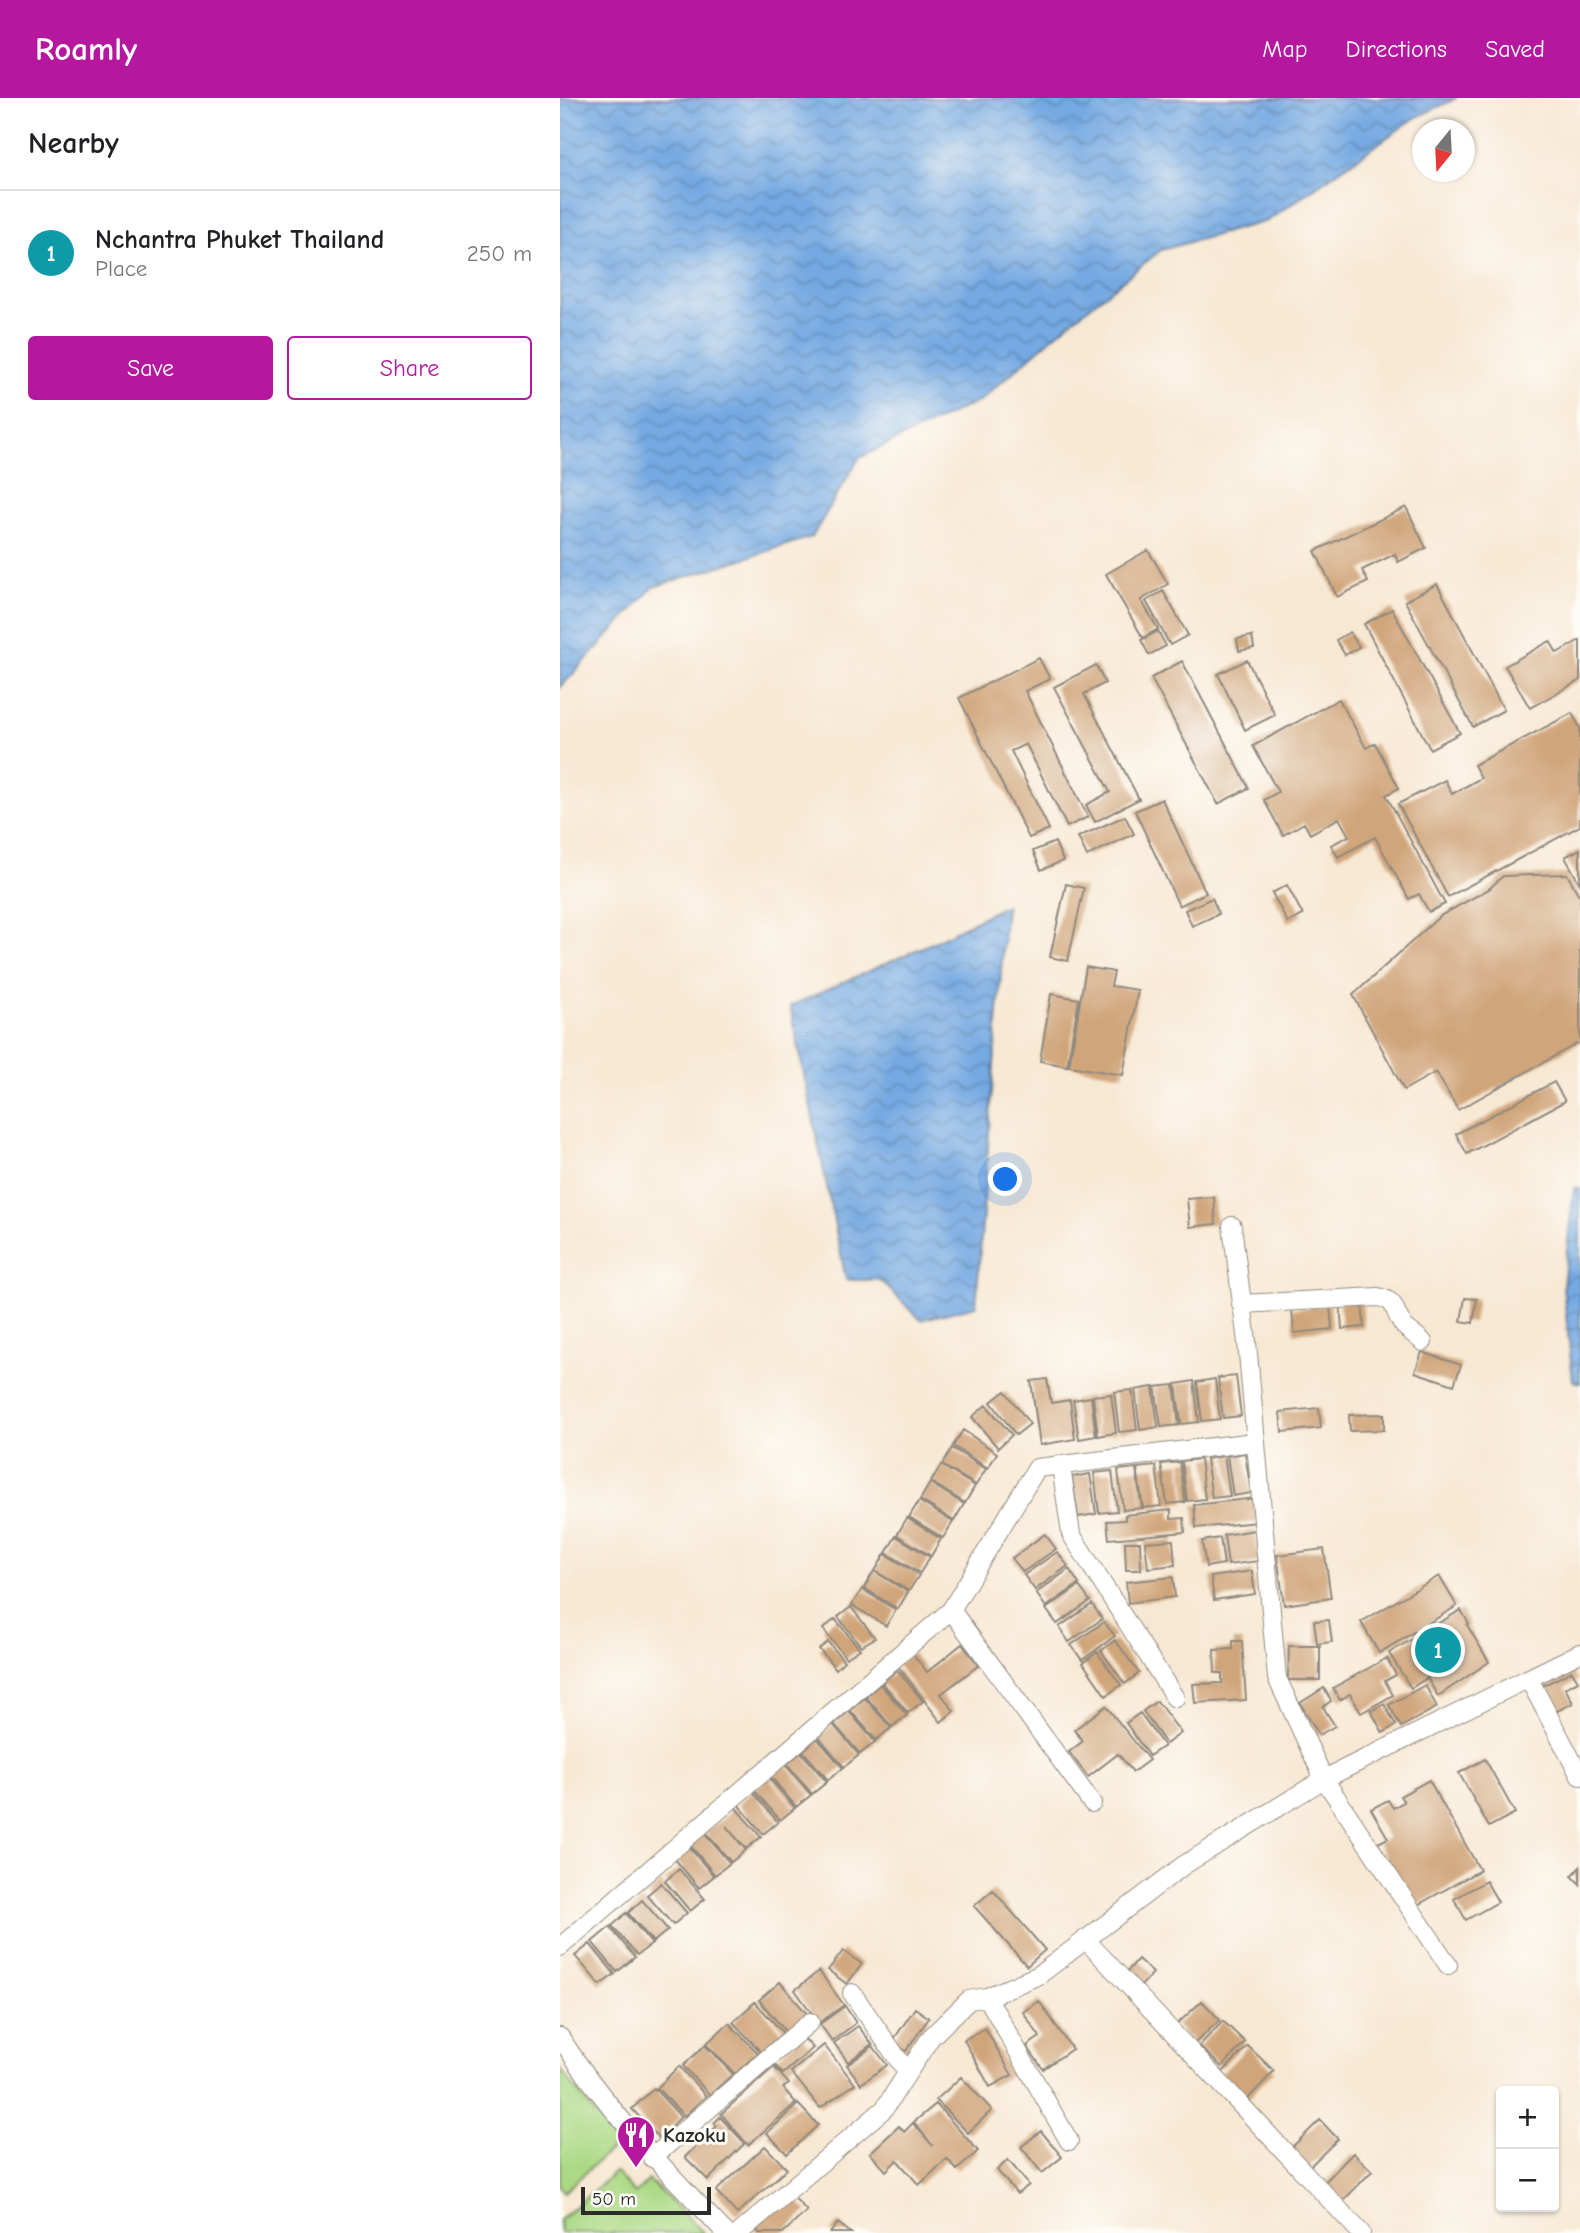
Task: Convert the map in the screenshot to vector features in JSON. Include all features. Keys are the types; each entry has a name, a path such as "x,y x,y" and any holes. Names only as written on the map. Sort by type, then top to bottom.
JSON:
{"street":[{"path":"1232,1226 1247,1342 1277,1678 1324,1779 1448,1965"},
{"path":"1241,1304 1378,1297 1388,1299 1403,1325 1423,1342"},
{"path":"560,1947 951,1610 1037,1468 1246,1443"},
{"path":"1061,1466 1071,1534 1175,1698"},
{"path":"951,1610 1092,1803"},
{"path":"739,2233 884,2109 932,2037 969,2000 987,1997 1039,1975 1184,1865 1324,1779 1580,1653"},
{"path":"1529,1679 1580,1776"},
{"path":"1086,1939 1361,2233"},
{"path":"852,1993 907,2072"},
{"path":"987,1997 1069,2141"},
{"path":"652,2158 810,2022"},
{"path":"560,2037 586,2078 652,2158 726,2233"}],"green space":[{"path":"560,2069 618,2143 564,2192 560,2187"},
{"path":"615,2172 635,2194 649,2180 704,2233 560,2233 560,2220"}],"water":[{"path":"560,98 1457,98 1412,119 1267,221 1161,250 1068,324 981,400 859,458 812,537 653,587 560,688"},
{"path":"1006,905 976,1306 921,1320 880,1280 846,1280 790,1006 934,942"},
{"path":"1574,1188 1580,1188 1580,1383 1573,1381 1563,1286"}],"building":[{"path":"1406,507 1426,548 1398,562 1395,554 1362,570 1368,582 1337,597 1315,551"},
{"path":"1148,550 1168,584 1141,600 1158,629 1143,638 1106,574"},
{"path":"1437,584 1504,710 1473,727 1405,601"},
{"path":"1163,591 1188,635 1170,645 1146,601"},
{"path":"1392,609 1460,733 1430,749 1364,624"},
{"path":"1158,631 1166,646 1149,655 1141,640"},
{"path":"1350,632 1359,647 1345,655 1336,640"},
{"path":"1252,636 1254,648 1239,651 1237,639"},
{"path":"1580,640 1580,680 1530,708 1505,666 1550,641 1557,653"},
{"path":"1039,658 1050,679 1025,691 1088,817 1067,827 1026,744 1011,751 1049,829 1029,838 959,698"},
{"path":"1247,660 1275,715 1245,730 1218,674"},
{"path":"1182,661 1249,788 1218,804 1151,678"},
{"path":"1096,665 1105,683 1084,694 1139,799 1095,822 1086,805 1110,792 1054,687"},
{"path":"1339,699 1366,748 1375,743 1399,788 1386,795 1445,904 1429,912 1419,894 1409,899 1375,837 1338,857 1331,845 1349,836 1339,818 1310,834 1304,823 1283,835 1264,800 1278,792 1253,746"},
{"path":"1572,713 1580,728 1580,826 1448,897 1398,804 1445,780 1452,794 1481,778 1474,765"},
{"path":"1162,799 1206,893 1179,906 1135,811"},
{"path":"1125,816 1134,834 1087,856 1078,837"},
{"path":"1055,842 1063,861 1041,870 1033,851"},
{"path":"1580,849 1580,884 1565,857"},
{"path":"1567,874 1580,897 1580,1042 1458,1110 1436,1072 1404,1090 1353,995 1440,916 1489,889 1503,876"},
{"path":"1066,884 1084,888 1068,961 1050,957"},
{"path":"1287,885 1303,915 1288,923 1272,893"},
{"path":"1212,898 1219,914 1192,926 1185,910"},
{"path":"1086,967 1114,972 1111,986 1138,990 1123,1075 1069,1066"},
{"path":"1051,994 1079,999 1067,1066 1040,1061"},
{"path":"1554,1082 1565,1101 1467,1154 1456,1134"},
{"path":"1214,1197 1216,1224 1190,1227 1187,1199"},
{"path":"1465,1298 1477,1299 1473,1323 1461,1321"},
{"path":"1362,1300 1364,1327 1342,1329 1340,1302"},
{"path":"1330,1305 1332,1329 1294,1333 1292,1309"},
{"path":"1422,1352 1461,1365 1454,1385 1415,1372"},
{"path":"1236,1376 1241,1416 1223,1418 1218,1378"},
{"path":"1047,1379 1051,1403 1070,1400 1075,1439 1040,1445 1031,1381"},
{"path":"1215,1379 1220,1419 1202,1421 1197,1382"},
{"path":"1194,1381 1199,1422 1181,1424 1176,1384"},
{"path":"1174,1385 1179,1425 1161,1427 1155,1387"},
{"path":"1153,1387 1158,1427 1140,1430 1135,1390"},
{"path":"1132,1390 1137,1430 1119,1432 1114,1392"},
{"path":"1005,1391 1030,1424 1016,1435 991,1402"},
{"path":"1111,1394 1116,1433 1098,1436 1093,1396"},
{"path":"1091,1397 1096,1436 1079,1439 1073,1400"},
{"path":"986,1405 1012,1435 998,1448 972,1417"},
{"path":"1319,1408 1321,1428 1282,1432 1280,1412"},
{"path":"1384,1414 1384,1430 1350,1431 1349,1415"},
{"path":"963,1430 997,1453 988,1468 953,1446"},
{"path":"952,1448 986,1469 976,1485 942,1465"},
{"path":"1245,1453 1251,1493 1233,1496 1227,1456"},
{"path":"1224,1456 1230,1496 1212,1498 1206,1459"},
{"path":"1200,1459 1205,1499 1187,1501 1182,1461"},
{"path":"1180,1462 1185,1502 1167,1504 1161,1464"},
{"path":"941,1465 975,1486 965,1503 931,1482"},
{"path":"1156,1466 1161,1506 1143,1508 1137,1468"},
{"path":"1136,1468 1142,1508 1123,1510 1118,1470"},
{"path":"1112,1471 1117,1511 1099,1513 1094,1473"},
{"path":"1090,1474 1096,1514 1078,1517 1072,1477"},
{"path":"930,1483 964,1504 954,1521 920,1500"},
{"path":"1256,1498 1258,1522 1196,1528 1194,1505"},
{"path":"919,1501 953,1522 943,1538 909,1517"},
{"path":"1171,1510 1171,1519 1184,1518 1185,1532 1109,1539 1107,1521 1125,1520 1125,1515"},
{"path":"907,1518 941,1539 931,1556 897,1535"},
{"path":"1255,1530 1259,1561 1228,1565 1224,1535"},
{"path":"1045,1534 1056,1549 1023,1572 1012,1558"},
{"path":"896,1536 930,1557 920,1573 886,1553"},
{"path":"1220,1538 1224,1564 1206,1567 1202,1541"},
{"path":"1173,1540 1175,1565 1148,1568 1145,1542"},
{"path":"1125,1542 1140,1542 1141,1570 1126,1570"},
{"path":"1324,1549 1331,1598 1284,1605 1277,1555"},
{"path":"1057,1552 1068,1566 1035,1590 1024,1575"},
{"path":"885,1554 919,1575 909,1591 875,1571"},
{"path":"1069,1569 1079,1584 1046,1607 1036,1593"},
{"path":"874,1571 908,1592 898,1609 864,1588"},
{"path":"1252,1571 1255,1594 1214,1600 1211,1577"},
{"path":"1439,1576 1457,1606 1379,1653 1361,1622"},
{"path":"1173,1577 1175,1597 1128,1603 1126,1582"},
{"path":"1079,1586 1090,1601 1057,1624 1046,1609"},
{"path":"862,1589 896,1610 886,1626 852,1605"},
{"path":"1092,1604 1102,1619 1069,1642 1059,1627"},
{"path":"851,1607 875,1638 861,1646 838,1617"},
{"path":"1461,1610 1489,1662 1438,1696 1427,1678 1411,1688 1389,1653"},
{"path":"835,1619 860,1649 846,1658 823,1629"},
{"path":"1329,1620 1332,1642 1317,1644 1314,1621"},
{"path":"1104,1622 1115,1636 1082,1660 1071,1645"},
{"path":"1115,1640 1139,1673 1125,1684 1101,1651"},
{"path":"1233,1641 1242,1641 1246,1700 1195,1703 1193,1684 1222,1683 1222,1673 1215,1673 1214,1650 1233,1649"},
{"path":"828,1642 844,1661 836,1669 819,1649"},
{"path":"962,1644 979,1665 941,1694 954,1711 941,1722 897,1665 912,1653 927,1672"},
{"path":"1289,1646 1320,1646 1320,1680 1288,1680"},
{"path":"1097,1652 1121,1685 1106,1696 1083,1663"},
{"path":"1387,1658 1396,1675 1385,1681 1393,1695 1361,1713 1350,1694 1340,1700 1333,1688"},
{"path":"897,1670 923,1701 908,1713 882,1683"},
{"path":"1572,1671 1578,1681 1565,1688 1573,1703 1555,1712 1542,1686"},
{"path":"880,1684 907,1715 892,1727 866,1697"},
{"path":"1425,1685 1437,1707 1401,1727 1389,1705"},
{"path":"1324,1688 1331,1701 1323,1707 1335,1726 1319,1735 1300,1703"},
{"path":"865,1698 891,1728 876,1740 850,1710"},
{"path":"1157,1701 1181,1733 1166,1744 1143,1711"},
{"path":"1384,1704 1396,1725 1383,1733 1371,1711"},
{"path":"1106,1706 1149,1760 1133,1772 1118,1754 1088,1777 1069,1752 1083,1741 1074,1730"},
{"path":"849,1711 875,1742 860,1754 834,1724"},
{"path":"1140,1713 1164,1746 1149,1756 1126,1723"},
{"path":"833,1724 859,1755 844,1767 819,1737"},
{"path":"817,1738 843,1768 828,1780 803,1751"},
{"path":"801,1752 827,1782 812,1794 787,1764"},
{"path":"1485,1759 1515,1813 1489,1827 1459,1773"},
{"path":"785,1764 811,1795 796,1807 771,1777"},
{"path":"769,1778 795,1808 780,1820 754,1790"},
{"path":"1429,1780 1480,1870 1414,1907 1378,1843 1388,1838 1371,1809 1388,1800 1393,1808 1404,1802 1400,1796"},
{"path":"752,1791 778,1822 763,1834 738,1804"},
{"path":"735,1807 761,1837 746,1849 726,1826 746,1850 731,1862 706,1833"},
{"path":"704,1833 730,1863 715,1875 690,1845"},
{"path":"688,1846 714,1876 699,1888 674,1858"},
{"path":"1580,1867 1580,1884 1572,1876"},
{"path":"679,1869 705,1899 690,1911 665,1881"},
{"path":"1486,1881 1498,1902 1466,1920 1454,1899"},
{"path":"661,1883 687,1913 673,1925 647,1895"},
{"path":"993,1890 1045,1950 1027,1966 974,1906"},
{"path":"642,1900 668,1930 653,1942 628,1913"},
{"path":"626,1913 652,1944 637,1955 612,1926"},
{"path":"610,1927 635,1957 617,1972 592,1942"},
{"path":"590,1944 615,1974 600,1985 575,1956"},
{"path":"843,1951 862,1964 847,1984 828,1970"},
{"path":"1138,1959 1153,1973 1140,1987 1125,1974"},
{"path":"819,1971 844,2005 819,2023 795,1990"},
{"path":"780,1982 807,2014 786,2032 759,2000"},
{"path":"1039,2001 1072,2049 1043,2069 1027,2046 1040,2037 1023,2012"},
{"path":"1202,2001 1220,2020 1194,2044 1176,2025"},
{"path":"755,2002 783,2033 761,2052 733,2022"},
{"path":"845,2006 856,2023 832,2041 820,2024"},
{"path":"915,2008 929,2018 906,2051 892,2042"},
{"path":"1223,2021 1245,2042 1222,2067 1199,2046"},
{"path":"729,2023 758,2053 735,2074 706,2044"},
{"path":"858,2026 872,2044 848,2062 834,2043"},
{"path":"985,2028 1012,2075 990,2087 964,2040"},
{"path":"802,2036 813,2048 783,2074 772,2062"},
{"path":"705,2045 733,2074 710,2095 683,2066"},
{"path":"824,2045 855,2084 820,2108 791,2072"},
{"path":"873,2046 887,2065 861,2084 847,2065"},
{"path":"1248,2046 1274,2071 1245,2102 1218,2077"},
{"path":"679,2066 706,2096 684,2116 657,2088"},
{"path":"774,2067 789,2084 783,2088 796,2103 748,2145 721,2114"},
{"path":"961,2077 992,2110 968,2133 936,2100"},
{"path":"654,2088 681,2117 659,2138 632,2109"},
{"path":"798,2104 818,2125 787,2154 767,2133"},
{"path":"936,2104 978,2151 957,2170 947,2159 919,2185 897,2160 886,2171 870,2153 899,2126 904,2132 913,2123 933,2146 914,2122"},
{"path":"720,2117 745,2143 708,2180 685,2157 717,2126 714,2123"},
{"path":"1320,2120 1338,2139 1306,2170 1288,2151"},
{"path":"1041,2131 1062,2157 1042,2173 1021,2147"},
{"path":"765,2146 787,2169 737,2214 716,2191"},
{"path":"1353,2153 1372,2171 1340,2204 1321,2186"},
{"path":"1008,2160 1029,2185 1017,2194 997,2170"},
{"path":"790,2193 807,2211 783,2233 759,2233 753,2226"},
{"path":"838,2223 851,2233 830,2233"}],"place":[{"name":"Nchantra Phuket Thailand","path":"1438,1650"},
{"name":"Kazoku","path":"636,2169"}]}
